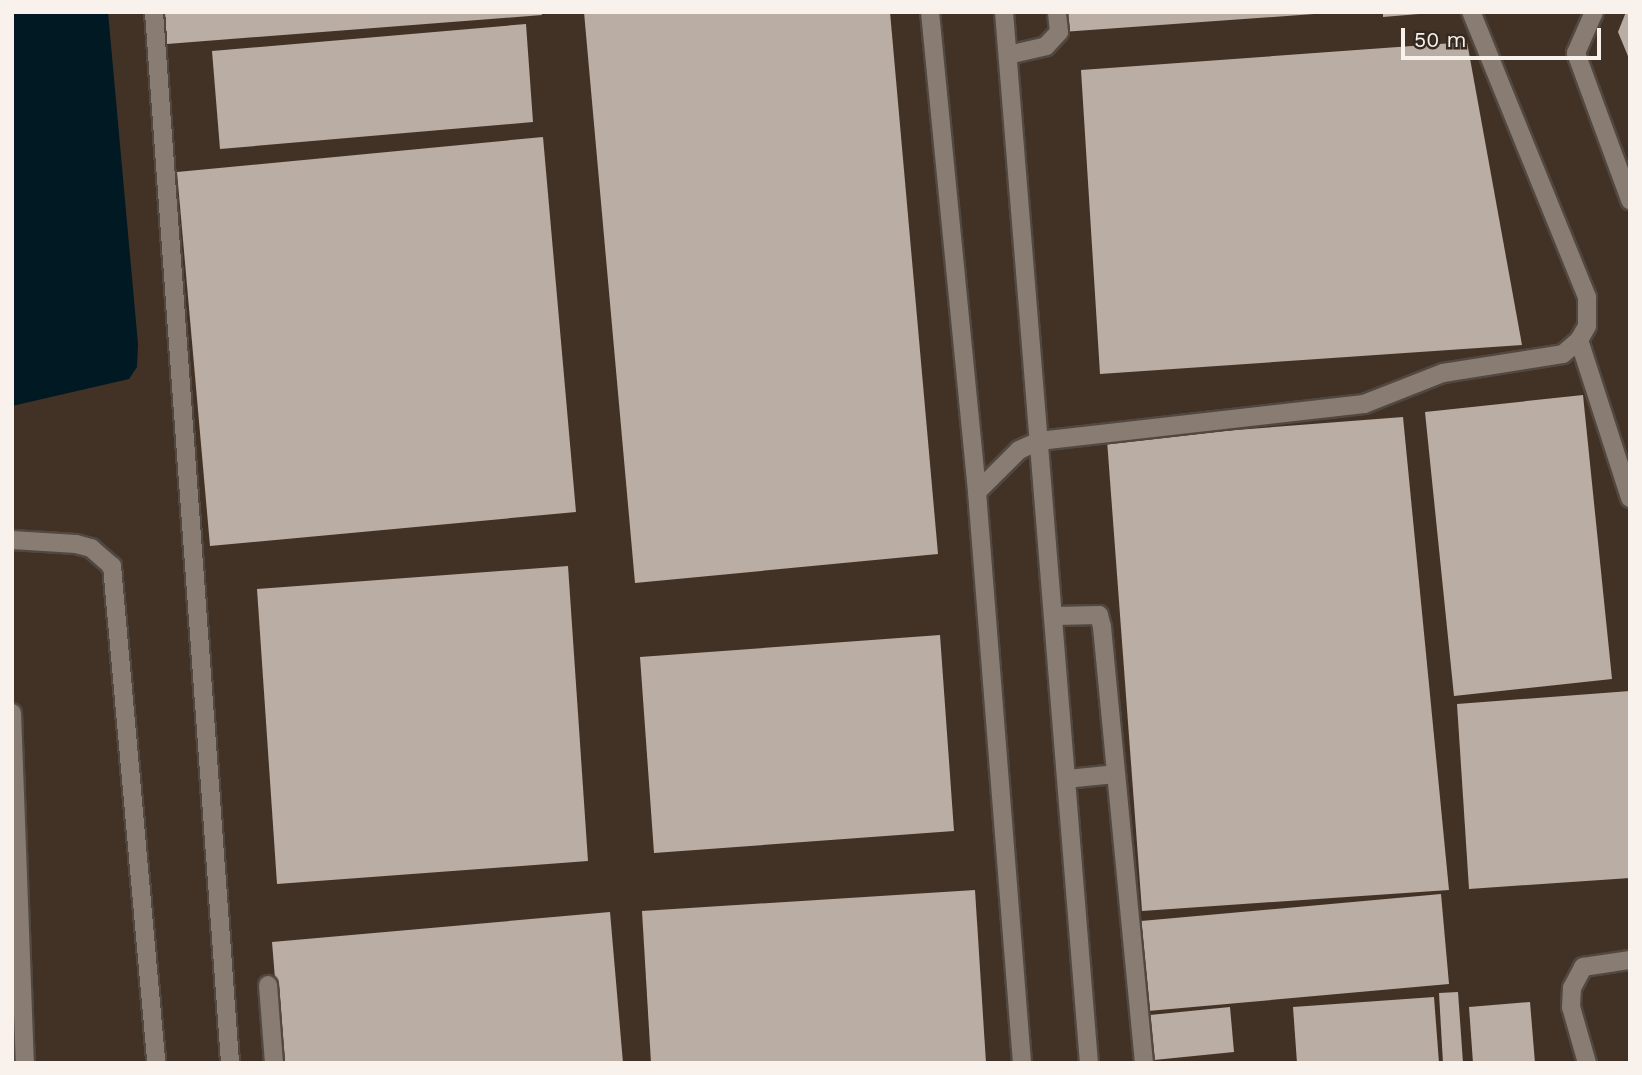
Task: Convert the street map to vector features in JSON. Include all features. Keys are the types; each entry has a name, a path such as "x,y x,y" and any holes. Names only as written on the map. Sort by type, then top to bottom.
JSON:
{"lane":[{"path":"155,12 230,1063"},
{"path":"930,12 977,492 1022,1063"},
{"path":"1004,12 1055,615 1089,1063"},
{"path":"1008,55 1046,46 1059,32 1057,12"},
{"path":"977,492 1019,450 1039,441 1364,404 1443,373 1563,354 1579,340 1587,326 1587,297 1471,12"},
{"path":"1594,12 1576,53 1630,200"},
{"path":"1579,340 1630,498"},
{"path":"12,540 76,544 91,548 112,566 156,1063"},
{"path":"1055,615 1099,615 1144,1063"},
{"path":"12,713 25,1063"},
{"path":"1067,779 1116,774"},
{"path":"1587,1063 1571,1007 1572,988 1583,967 1630,960"},
{"path":"268,985 274,1063"}],"shaded area":[{"path":"12,12 1630,12 1630,1063 12,1063"}],"water":[{"path":"12,12 108,12 138,344 137,367 129,379 12,406"}],"building":[{"path":"165,12 541,12 542,15 167,44"},
{"path":"584,12 890,12 938,554 635,583"},
{"path":"1061,12 1314,12 1314,14 1062,32"},
{"path":"1383,12 1419,12 1419,14 1383,17"},
{"path":"1626,12 1630,12 1630,61 1618,32"},
{"path":"526,24 533,122 220,149 212,51"},
{"path":"1467,42 1522,345 1100,374 1081,70"},
{"path":"543,137 576,512 210,546 177,172"},
{"path":"1583,395 1612,679 1454,696 1425,412"},
{"path":"1403,417 1449,890 1142,911 1107,440"},
{"path":"568,566 588,861 277,884 257,589"},
{"path":"940,635 954,831 654,853 640,657"},
{"path":"1630,691 1630,878 1469,889 1457,704"},
{"path":"975,890 986,1063 651,1063 642,911"},
{"path":"1441,894 1449,984 1148,1011 1141,921"},
{"path":"610,912 623,1063 282,1063 272,942"},
{"path":"1458,992 1463,1063 1443,1063 1439,993"},
{"path":"1434,997 1439,1063 1297,1063 1293,1007"},
{"path":"1530,1002 1535,1063 1473,1063 1469,1007"},
{"path":"1230,1007 1234,1052 1154,1060 1150,1015"}]}
